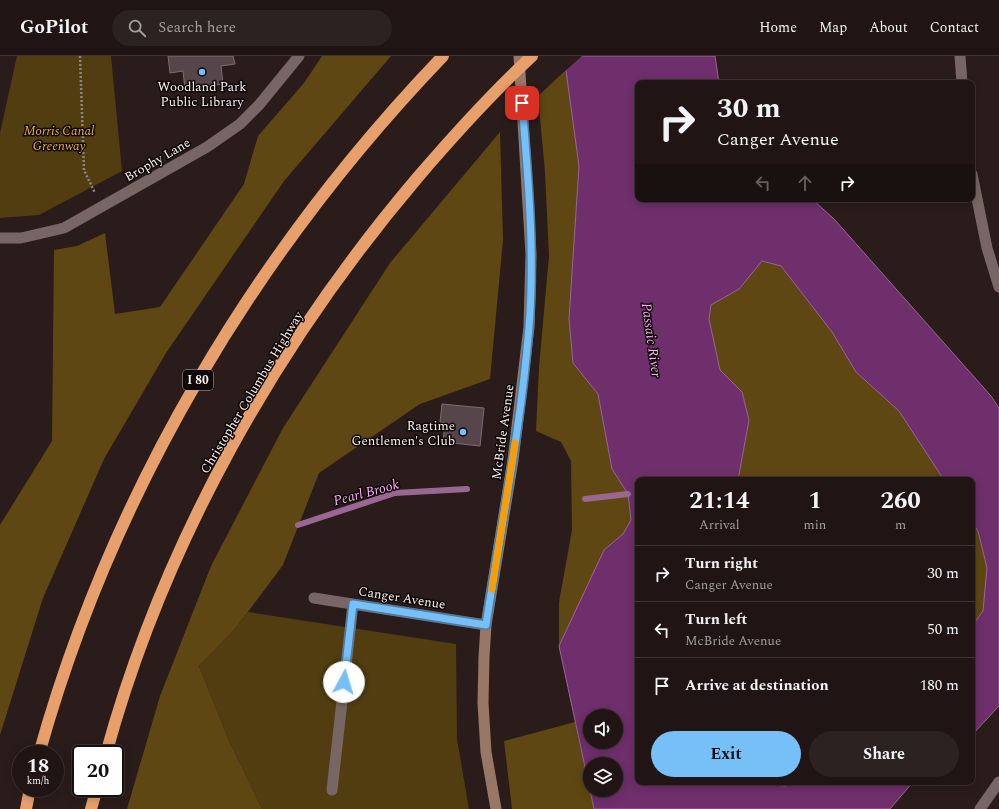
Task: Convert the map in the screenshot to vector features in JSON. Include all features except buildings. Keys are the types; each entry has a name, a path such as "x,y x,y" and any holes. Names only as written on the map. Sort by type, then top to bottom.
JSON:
{"highway":[{"name":"I 80","path":"42,745 54,700 79,626 137,495 205,367 284,246 326,189 374,132 443,56"},
{"name":"Christopher Columbus Highway","path":"109,745 133,669 157,607 212,485 245,424 286,356 354,257 395,205 466,121 532,56"},
{"path":"26,809 28,797"},
{"path":"91,809 94,797"}],"main road":[{"name":"McBride Avenue","path":"496,809 486,752 484,657 486,625 513,460 529,327 531,254 519,56"}],"street":[{"name":"Brophy Lane","path":"0,238 21,238 64,228 207,147 240,124 271,91 299,56"},
{"path":"960,56 962,80"},
{"path":"975,189 987,248 999,287"},
{"name":"Canger Avenue","path":"314,598 486,625"},
{"path":"332,790 353,604"},
{"path":"980,809 999,782"}],"path":[{"path":"80,56 84,170 103,206"}],"green space":[{"name":"Morris Canal Greenway","path":"17,56 111,56 122,171 39,215 0,218 0,133"},
{"path":"248,612 456,644 457,739 469,809 262,809 230,743 199,666 235,629"}],"shaded area":[{"path":"322,56 391,56 284,181 166,353 104,459 43,598 0,735 0,525 52,441 54,250 77,246 105,233 115,314 160,307 244,184 258,136 304,83"},
{"path":"566,70 579,166 569,319 573,363 598,394 612,469 628,494 631,520 623,534 604,550 559,646 559,602 572,530 571,461 561,442 536,431 539,367 549,256 545,172 538,96"},
{"path":"500,132 503,240 490,379 420,404 319,473 283,565 235,629 199,666 230,743 262,809 127,809 160,696 211,566 283,428 390,263"},
{"path":"761,261 781,266 832,332 856,372 899,411 942,477 739,477 749,420 742,392 720,370 709,319 711,305 739,289"},
{"path":"975,526 978,531 987,568 983,611 975,622"},
{"path":"575,722 583,759 583,797 591,797 594,809 512,809 504,741"}],"water":[{"name":"Passaic River","path":"564,56 715,56 719,80 635,80 635,202 815,202 834,219 991,396 999,408 999,706 975,732 975,622 983,611 987,568 978,531 975,526 975,477 942,477 899,411 856,372 832,332 781,266 762,261 739,289 711,305 709,319 720,370 742,392 749,420 739,477 635,477 635,785 910,785 890,809 594,809 591,797 623,797 623,757 583,758 559,646 604,550 623,534 631,520 628,494 612,469 598,394 573,363 569,319 579,166"}],"pier":[{"path":"562,56 582,56 564,72"}],"waterway":[{"name":"Pearl Brook","path":"298,525 395,493 467,489"},
{"name":"Pearl Brook","path":"585,499 628,494"}],"slow traffic":[{"path":"492,589 515,443"}],"place":[{"name":"Woodland Park Public Library","path":"202,72"},
{"name":"Ragtime Gentlemen's Club","path":"463,432"}],"route":[{"path":"344,682 353,604 486,625 513,460 529,327 531,254 522,103"}]}
